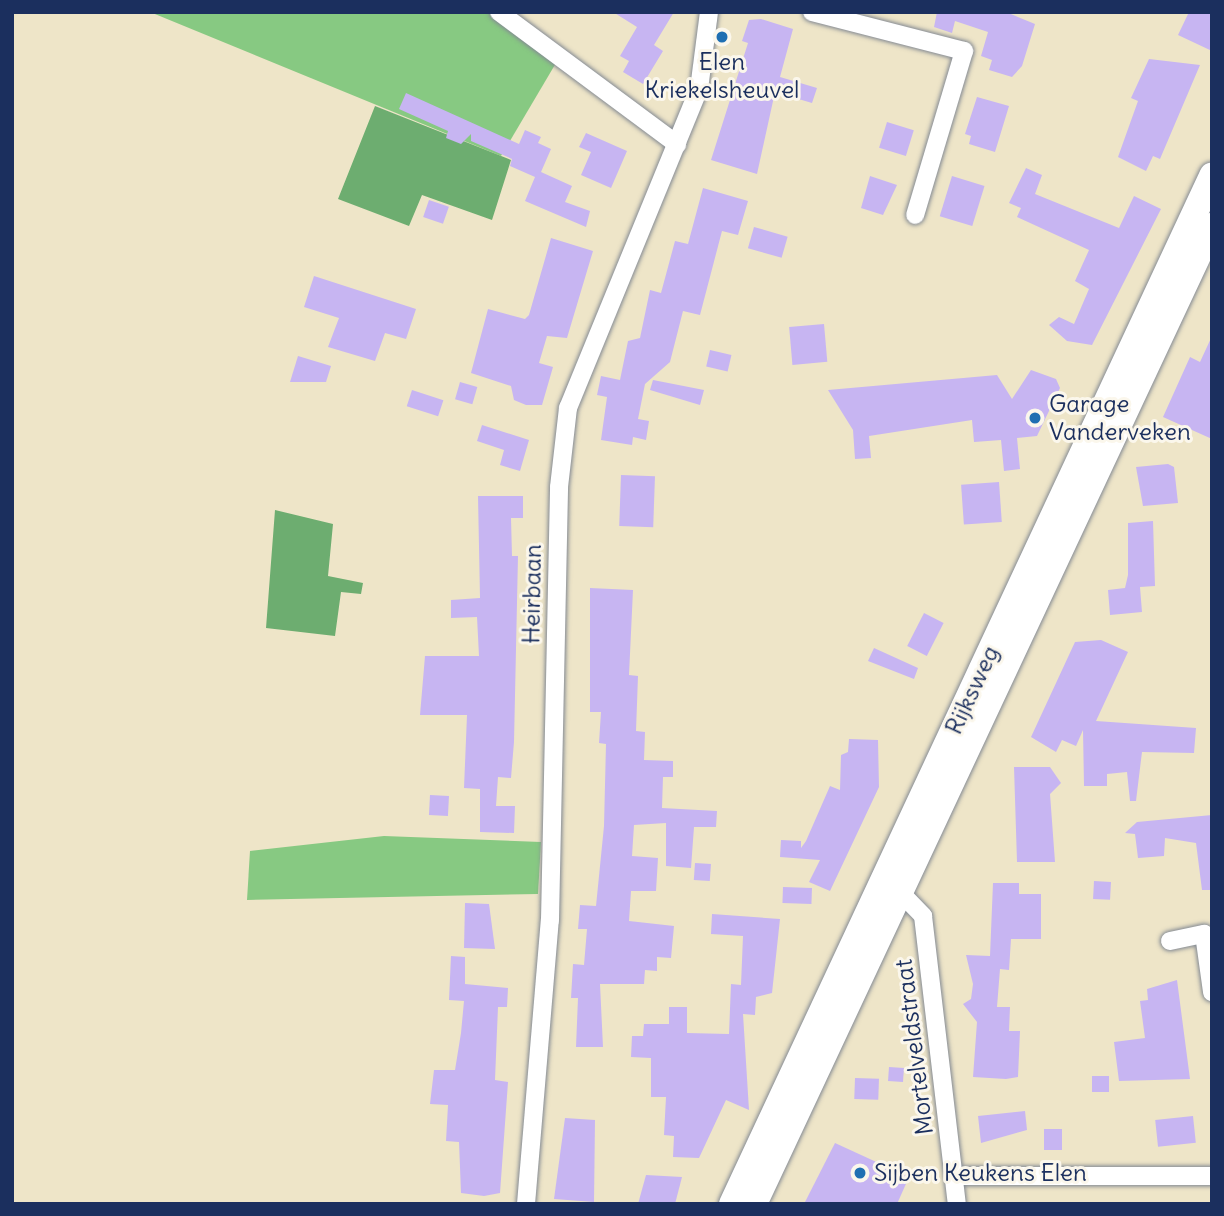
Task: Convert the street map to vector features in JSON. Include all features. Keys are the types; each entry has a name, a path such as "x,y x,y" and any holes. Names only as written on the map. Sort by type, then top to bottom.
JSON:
{"main road":[{"name":"Rijksweg","path":"732,1204 1212,176"},
{"name":"Rijksweg","path":"754,1204 1212,226"}],"street":[{"path":"499,12 677,144"},
{"name":"Heirbaan","path":"526,1204 550,920 559,487 568,408 699,89 709,12"},
{"path":"812,12 964,51 915,215"},
{"name":"Mortelveldstraat","path":"901,893 923,916 957,1204"},
{"path":"1170,941 1204,934 1212,992"},
{"path":"954,1177 1212,1177"}],"green space":[{"path":"150,12 487,12 556,63 501,156"},
{"path":"375,106 511,160 492,220 422,195 409,226 338,199"},
{"path":"275,510 333,524 328,576 363,583 361,594 341,592 335,636 266,628"},
{"path":"384,836 541,842 538,894 247,900 250,851"}],"building":[{"path":"613,12 674,12 654,45 663,51 643,84 623,72 629,61 620,56 637,27"},
{"path":"937,12 1006,12 1035,24 1022,66 1012,77 989,70 992,60 981,56 988,32 955,21 952,33 934,27"},
{"path":"1189,12 1212,12 1212,51 1178,35"},
{"path":"761,19 793,29 780,77 817,88 812,103 775,92 757,174 711,160 748,43 742,41 749,20"},
{"path":"1149,59 1200,65 1160,159 1153,156 1146,171 1118,157 1138,101 1131,98"},
{"path":"406,93 519,144 525,130 541,137 538,143 551,149 541,172 572,186 565,202 590,211 586,227 525,201 535,177 510,166 512,159 471,141 471,134 461,144 446,138 448,131 399,109"},
{"path":"977,97 1009,106 995,152 969,144 971,136 965,134"},
{"path":"887,122 914,130 906,156 879,148"},
{"path":"586,133 627,151 611,188 581,175 591,152 579,147"},
{"path":"1026,168 1042,175 1035,194 1119,228 1134,196 1161,209 1092,345 1067,341 1049,325 1059,317 1074,324 1089,289 1075,281 1089,250 1017,217 1021,208 1009,203"},
{"path":"870,176 897,185 883,215 861,208"},
{"path":"952,176 985,186 972,226 940,216"},
{"path":"703,188 748,201 738,235 722,231 700,315 683,311 670,362 645,384 638,419 649,421 646,440 633,437 632,445 601,440 607,397 597,395 601,376 620,380 628,341 640,338 650,290 661,293 675,241 688,244"},
{"path":"429,200 449,207 443,224 423,217"},
{"path":"754,227 788,237 782,258 748,248"},
{"path":"551,238 593,251 567,338 547,336 539,363 553,367 542,405 526,405 514,400 511,386 471,373 488,309 525,319 529,315"},
{"path":"314,276 416,309 406,339 385,333 375,361 328,347 339,318 304,307"},
{"path":"824,324 827,362 792,365 789,327"},
{"path":"1212,336 1212,439 1163,417 1190,357 1200,362"},
{"path":"710,350 731,355 728,372 706,367"},
{"path":"298,356 331,366 326,382 290,382"},
{"path":"1031,370 1056,379 1060,388 1037,436 1017,438 1020,469 1004,471 1001,440 974,442 972,420 869,436 871,458 855,459 853,430 828,390 997,375 1012,399"},
{"path":"653,380 704,390 700,405 650,390"},
{"path":"460,382 477,387 472,404 455,399"},
{"path":"412,390 443,400 438,416 407,406"},
{"path":"482,425 529,440 520,471 500,465 504,450 477,441"},
{"path":"1168,464 1174,467 1178,503 1143,506 1136,467"},
{"path":"621,475 655,476 653,527 619,526"},
{"path":"999,482 1002,522 964,525 961,485"},
{"path":"478,496 523,496 523,518 511,518 512,556 518,556 511,778 498,777 496,806 515,806 514,833 480,832 480,789 464,788 467,715 420,715 425,656 479,656 477,617 451,618 451,600 480,598"},
{"path":"1153,521 1155,586 1140,587 1142,612 1110,615 1108,590 1125,588 1128,575 1128,523"},
{"path":"590,588 633,590 629,675 638,676 636,731 645,732 644,760 673,761 673,777 663,777 662,808 717,811 716,827 694,827 691,868 666,866 666,823 634,825 632,856 658,858 656,891 631,891 629,921 674,926 671,958 657,957 657,971 645,970 644,984 600,984 603,1047 576,1047 578,998 571,998 573,964 584,965 587,929 578,929 580,905 596,906 604,826 606,744 599,743 601,712 590,712"},
{"path":"924,613 944,623 927,656 907,646"},
{"path":"1101,640 1128,652 1096,721 1196,728 1194,753 1142,752 1136,801 1130,801 1127,772 1107,774 1107,786 1084,786 1083,730 1076,746 1062,740 1056,752 1031,737 1075,642"},
{"path":"874,648 918,668 914,679 868,661"},
{"path":"849,739 878,740 879,787 830,891 809,882 820,860 780,857 781,840 801,841 801,848 806,841 830,786 840,790 841,755 848,752"},
{"path":"1014,767 1050,767 1061,783 1050,794 1055,862 1017,862"},
{"path":"430,795 449,796 448,816 429,815"},
{"path":"1212,815 1212,890 1202,890 1196,843 1165,838 1164,856 1138,858 1135,834 1125,833 1137,822"},
{"path":"695,863 711,864 710,881 694,880"},
{"path":"1094,881 1111,882 1110,900 1093,899"},
{"path":"993,883 1019,883 1019,894 1041,894 1041,939 1011,939 1009,970 1000,969 997,1007 1010,1007 1009,1031 1020,1031 1018,1077 1006,1079 973,1077 977,1022 963,1004 971,999 973,984 966,955 990,956"},
{"path":"783,887 812,888 811,904 782,903"},
{"path":"465,903 489,904 495,949 464,948"},
{"path":"712,914 780,919 772,993 756,997 755,1015 743,1014 749,1110 726,1100 699,1158 673,1157 674,1136 664,1135 666,1097 651,1097 651,1058 631,1057 632,1036 643,1036 644,1024 669,1024 669,1007 687,1007 687,1033 729,1034 731,984 741,985 743,936 711,934"},
{"path":"451,956 465,957 465,984 508,988 507,1007 498,1007 495,1080 508,1082 500,1193 484,1196 461,1193 459,1142 446,1141 448,1105 430,1104 434,1070 455,1070 461,1033 464,1001 449,1000"},
{"path":"1177,980 1190,1079 1119,1081 1114,1042 1145,1038 1140,1001 1148,1000 1147,989"},
{"path":"889,1067 904,1068 903,1082 888,1081"},
{"path":"1092,1076 1109,1076 1109,1092 1092,1092"},
{"path":"855,1078 879,1079 878,1100 854,1099"},
{"path":"1025,1111 1027,1130 981,1143 978,1116"},
{"path":"1193,1116 1196,1143 1158,1147 1155,1120"},
{"path":"565,1118 595,1120 594,1202 554,1199"},
{"path":"1044,1129 1062,1129 1062,1150 1044,1150"},
{"name":"Sijben Keukens Elen","path":"835,1143 909,1177 897,1204 804,1204"},
{"path":"646,1175 682,1177 675,1204 638,1204"}],"place":[{"name":"Elen Kriekelsheuvel","path":"722,37"},
{"name":"Garage Vanderveken","path":"1035,418"},
{"name":"Sijben Keukens Elen","path":"860,1173"}]}
